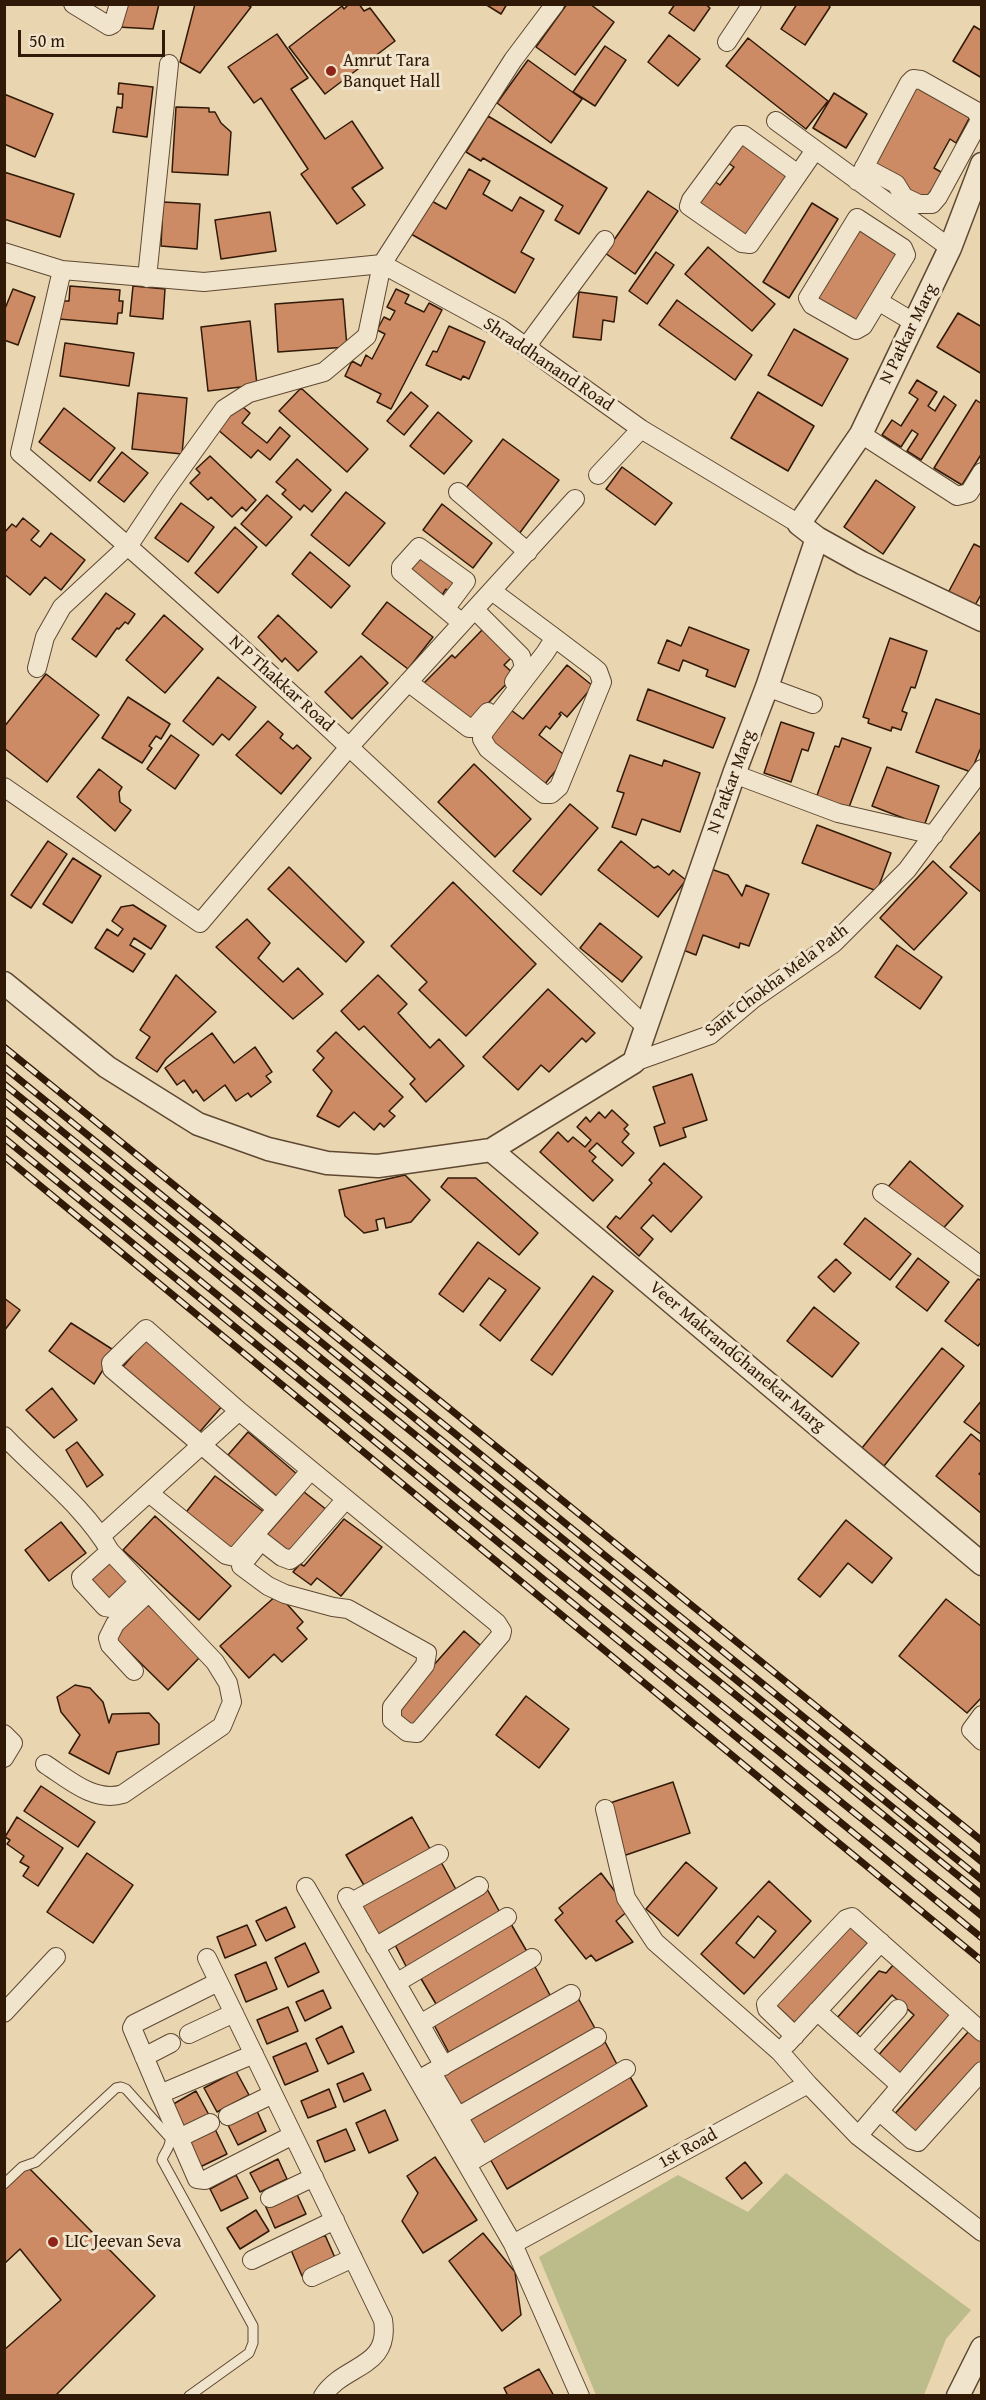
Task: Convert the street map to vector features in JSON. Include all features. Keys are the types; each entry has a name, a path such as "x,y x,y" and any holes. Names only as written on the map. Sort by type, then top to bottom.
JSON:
{"street":[{"path":"73,4 109,26 113,24 119,4"},
{"path":"37,668 45,637 62,607 129,545 224,410 249,393 324,372 367,336 382,264 513,60 555,4"},
{"path":"727,42 752,4"},
{"path":"147,278 169,64"},
{"path":"776,121 815,150 860,174 896,184 904,197 919,204 927,204 935,202 974,163 980,120 978,113 921,80 913,79 860,174"},
{"path":"798,174 744,135 739,135 691,200 689,206 747,245 752,241 815,150"},
{"name":"N Patkar Marg","path":"799,524 861,434 950,248 974,163"},
{"path":"860,174 873,192 950,248"},
{"path":"857,218 905,251 904,258 863,326 856,330 808,301 809,295 873,192"},
{"path":"526,347 605,240"},
{"path":"4,252 62,270 204,282 382,264"},
{"name":"Shraddhanand Road","path":"382,264 501,329 641,429 817,537 903,584 946,601 981,620"},
{"name":"N P Thakkar Road","path":"62,270 12,455 129,545 350,746 645,1026"},
{"path":"878,301 915,322"},
{"path":"598,475 641,429"},
{"path":"861,434 957,496 969,493 981,472"},
{"path":"458,492 528,552"},
{"path":"4,787 200,923 350,746 413,685 479,614 492,591 575,499"},
{"name":"N Patkar Marg","path":"645,1026 767,687 817,537"},
{"path":"492,591 551,635 592,666 598,671 602,682 559,787 550,794 544,794 488,749 482,739 484,732 545,653 552,642 551,635"},
{"path":"445,609 462,623"},
{"path":"413,685 464,726 474,728 524,667 521,656 479,614"},
{"path":"447,649 462,623 479,614"},
{"path":"767,687 813,704"},
{"name":"Sant Chokha Mela Path","path":"491,1150 634,1062 710,1035 753,999 834,943 908,870 981,769"},
{"path":"734,774 838,813 934,835"},
{"path":"4,983 107,1067 198,1124 268,1149 327,1163 378,1166 491,1150"},
{"path":"634,1062 645,1026"},
{"name":"Veer MakrandGhanekar Marg","path":"491,1150 981,1564"},
{"path":"882,1194 981,1267"},
{"path":"278,1509 201,1446 110,1366 143,1330 148,1329 239,1411 311,1470 497,1623 502,1630 500,1639 417,1733 407,1732 392,1720 392,1707 425,1665 427,1653 348,1609 285,1594 268,1586 242,1566 278,1509 311,1470"},
{"path":"144,1587 111,1608 105,1607 82,1582 81,1577 106,1543 150,1493 239,1411"},
{"path":"5,1438 75,1505 144,1587 215,1662 228,1683 232,1702 222,1726 123,1794 112,1797 90,1794 45,1764"},
{"path":"150,1493 230,1557 239,1555 258,1538"},
{"path":"258,1538 282,1557 293,1559 346,1499"},
{"path":"134,1671 110,1645 108,1638 115,1624 144,1587"},
{"path":"981,1715 971,1730 981,1741"},
{"path":"4,1734 12,1743 4,1758"},
{"path":"605,1809 626,1898 655,1942 780,2052 858,2136 981,2232"},
{"path":"439,1854 349,1900 420,2024 431,2073 474,2159 580,2396"},
{"path":"375,1947 479,1886"},
{"path":"306,1887 431,2073 458,2117 474,2159"},
{"path":"396,1983 507,1917"},
{"path":"795,2036 767,2009 767,2002 849,1917 856,1919 981,2032"},
{"path":"780,2052 881,1942"},
{"path":"4,2013 56,1957"},
{"path":"207,1958 383,2320 386,2334 379,2350 368,2363 334,2381 323,2396"},
{"path":"420,2024 532,1958"},
{"path":"218,1982 134,2024 132,2032 197,2179 206,2180 294,2136"},
{"path":"431,2073 571,1994"},
{"path":"861,2050 898,2009"},
{"path":"817,2012 901,2086"},
{"path":"189,2034 234,2013"},
{"path":"858,2136 962,2014"},
{"path":"458,2117 597,2037"},
{"path":"144,2057 171,2043"},
{"path":"160,2094 254,2054"},
{"path":"474,2159 626,2069"},
{"path":"879,2111 912,2140 918,2142 981,2071"},
{"name":"1st Road","path":"513,2244 808,2084"},
{"path":"228,2116 273,2094"},
{"path":"179,2138 210,2123"},
{"path":"270,2198 314,2177"},
{"path":"252,2260 335,2220"},
{"path":"312,2277 353,2258"},
{"path":"958,2396 981,2348"}],"lane":[{"path":"4,2184 22,2167 36,2162 116,2088 126,2089 170,2138 169,2148 163,2154 162,2160 253,2326 254,2335 249,2353 189,2396"}],"green space":[{"path":"786,2173 971,2310 946,2339 924,2395 596,2395 539,2257 678,2175 748,2212"}],"building":[{"path":"122,4 159,4 153,29 118,27"},
{"path":"195,4 246,4 251,7 200,73 180,62"},
{"name":"Amrut Tara Banquet Hall","path":"349,4 359,4 364,11 370,8 395,41 325,94 289,47 342,6 344,9"},
{"path":"485,4 507,4 501,14"},
{"path":"567,4 590,4 614,22 575,75 536,47"},
{"path":"675,4 705,4 710,8 694,31 669,13"},
{"path":"797,4 827,4 830,7 805,45 781,29"},
{"path":"974,26 982,31 982,78 953,61"},
{"path":"277,34 308,78 291,89 325,139 352,121 383,168 352,188 365,205 337,224 301,174 308,169 261,98 254,103 228,67"},
{"path":"669,35 700,59 678,86 648,62"},
{"path":"748,38 828,101 806,129 726,66"},
{"path":"605,46 626,60 595,106 573,92"},
{"path":"528,60 582,99 551,143 497,103"},
{"path":"917,82 972,113 956,143 950,139 934,168 941,172 941,177 926,198 908,191 872,164"},
{"path":"119,83 153,87 147,137 113,132 117,107 122,108 123,94 118,94"},
{"path":"834,93 867,114 846,148 813,128"},
{"path":"4,94 53,114 35,157 4,144"},
{"path":"176,107 209,108 209,112 215,112 221,123 231,132 228,175 172,172"},
{"path":"488,116 607,188 579,234 555,220 563,206 483,158 481,161 466,152"},
{"path":"742,138 794,175 773,195 760,214 763,216 747,240 694,202 711,179 720,185 734,167 725,161"},
{"path":"469,169 490,181 483,194 512,211 520,197 544,211 521,252 534,259 515,293 411,234 430,200 446,209"},
{"path":"4,172 74,194 60,237 4,219"},
{"path":"648,191 678,211 635,274 605,253"},
{"path":"163,202 200,204 197,249 161,246"},
{"path":"812,203 838,219 789,298 763,282"},
{"path":"270,212 276,251 221,259 215,220"},
{"path":"858,225 900,250 855,324 813,299"},
{"path":"708,247 775,304 752,331 685,274"},
{"path":"656,252 674,265 647,304 629,291"},
{"path":"70,286 120,290 119,301 123,301 122,313 118,313 117,324 59,319 61,301 69,301"},
{"path":"133,286 165,289 163,319 130,316"},
{"path":"13,289 35,297 18,345 4,340 4,311"},
{"path":"396,289 409,295 405,303 424,312 429,303 442,310 391,409 377,402 381,394 345,376 352,361 361,366 366,355 372,359 385,334 377,330 384,317 390,320 395,311 387,307"},
{"path":"579,292 617,297 614,322 603,320 601,340 573,337"},
{"path":"343,299 347,347 278,352 275,304"},
{"path":"677,300 752,355 735,380 659,325"},
{"path":"958,313 982,327 982,374 937,347"},
{"path":"250,321 257,385 208,391 201,327"},
{"path":"449,326 485,342 469,379 463,376 461,380 426,365 433,351 437,352"},
{"path":"794,329 848,359 822,406 768,375"},
{"path":"65,343 134,353 129,386 60,376"},
{"path":"917,380 937,392 928,406 935,411 944,396 956,405 921,460 907,451 918,434 912,430 901,447 882,435 892,420 901,426 918,399 909,393"},
{"path":"301,388 368,449 347,472 279,411"},
{"path":"411,392 428,406 404,435 387,421"},
{"path":"758,392 814,426 788,471 731,438"},
{"path":"138,393 187,398 182,454 132,449"},
{"path":"976,400 982,404 982,453 962,485 934,468"},
{"path":"238,403 250,413 242,423 267,443 280,427 290,436 270,460 258,450 251,458 217,429"},
{"path":"64,408 115,448 90,481 39,442"},
{"path":"438,412 472,441 444,474 410,446"},
{"path":"503,439 559,480 519,534 463,492"},
{"path":"122,452 148,473 124,502 98,482"},
{"path":"210,456 256,500 246,511 242,507 232,517 211,497 208,500 190,483 200,473 196,469"},
{"path":"297,459 331,490 312,512 304,505 300,510 282,494 286,490 276,482"},
{"path":"622,467 672,503 655,525 606,489"},
{"path":"876,480 915,507 883,554 844,527"},
{"path":"346,492 385,523 349,566 311,535"},
{"path":"267,495 292,517 266,546 241,524"},
{"path":"181,503 214,527 188,562 155,538"},
{"path":"442,504 492,543 473,568 423,530"},
{"path":"23,518 39,531 31,540 40,547 51,533 85,560 61,590 45,577 30,595 4,574 4,533 12,524 16,527"},
{"path":"235,527 257,547 218,593 195,573"},
{"path":"974,544 982,548 982,593 974,607 948,593"},
{"path":"310,552 350,586 331,608 292,574"},
{"path":"417,552 460,581 452,593 446,589 440,598 403,572"},
{"path":"106,593 135,614 128,624 125,622 119,629 117,628 96,657 72,639"},
{"path":"387,602 433,637 408,669 362,634"},
{"path":"164,615 203,649 165,693 126,660"},
{"path":"278,615 317,652 298,671 285,658 282,662 258,637"},
{"path":"689,627 749,650 735,687 706,676 708,670 683,660 679,671 658,663 667,640 681,646"},
{"path":"483,629 512,657 504,665 515,675 470,722 422,685 452,655 455,658"},
{"path":"890,638 927,651 915,688 911,687 902,711 907,713 901,730 892,727 891,731 868,723 869,719 863,717"},
{"path":"361,656 388,683 352,719 325,692"},
{"path":"567,665 593,686 567,717 561,712 550,729 546,726 539,735 567,757 544,785 488,739 511,710 523,719"},
{"path":"46,674 99,715 47,782 4,748 4,727"},
{"path":"218,677 256,707 229,740 222,734 213,745 183,721"},
{"path":"648,689 725,718 713,748 637,720"},
{"path":"128,697 170,724 161,739 156,736 149,746 152,748 142,763 102,738"},
{"path":"936,699 982,715 982,745 971,772 916,752"},
{"path":"268,721 283,734 280,738 293,749 297,745 311,758 281,794 236,755"},
{"path":"781,722 814,733 808,751 802,749 791,782 764,773"},
{"path":"171,735 199,755 175,789 147,769"},
{"path":"842,738 871,748 848,810 816,798 835,746 839,747"},
{"path":"630,755 662,766 664,760 700,773 680,832 642,819 636,835 612,827 624,793 617,791"},
{"path":"474,764 531,819 495,857 438,802"},
{"path":"887,767 939,786 924,826 872,806"},
{"path":"99,769 122,787 119,792 120,802 131,810 115,831 77,797"},
{"path":"570,804 598,828 541,895 513,871"},
{"path":"817,825 891,853 877,891 802,863"},
{"path":"982,830 982,893 950,867"},
{"path":"48,841 67,854 31,908 11,895"},
{"path":"621,841 654,868 658,866 669,875 673,870 686,880 658,917 598,870"},
{"path":"73,858 101,876 72,923 43,904"},
{"path":"933,861 967,893 914,950 880,918"},
{"path":"289,867 364,942 346,962 268,889"},
{"path":"711,869 728,875 742,896 746,885 769,894 749,946 740,943 739,948 703,935 696,955 678,948"},
{"path":"453,882 536,964 466,1036 419,990 427,982 391,946"},
{"path":"133,905 166,926 151,949 134,938 130,945 145,954 133,972 95,948 107,929 118,936 123,929 112,921 121,907"},
{"path":"247,919 270,943 258,958 283,982 298,968 323,994 293,1019 216,947"},
{"path":"600,923 642,957 622,982 580,948"},
{"path":"897,945 942,977 920,1009 875,977"},
{"path":"176,975 216,1012 166,1059 157,1072 136,1058 150,1037 140,1030"},
{"path":"378,975 407,1004 398,1013 430,1048 439,1039 464,1066 426,1102 410,1084 415,1079 364,1026 359,1030 341,1011"},
{"path":"548,989 595,1033 586,1042 582,1038 549,1072 541,1065 518,1090 483,1057"},
{"path":"336,1032 403,1097 389,1111 395,1116 384,1127 380,1123 374,1130 354,1112 339,1127 317,1116 332,1091 313,1070 324,1058 317,1051"},
{"path":"212,1033 234,1063 255,1047 272,1072 266,1076 271,1082 251,1097 248,1093 236,1101 225,1085 204,1101 196,1090 193,1093 184,1080 177,1085 165,1068"},
{"path":"692,1074 707,1120 683,1128 686,1137 660,1146 654,1127 665,1123 653,1087"},
{"path":"612,1110 628,1125 624,1129 629,1134 622,1142 634,1153 622,1166 597,1143 589,1151 596,1157 592,1161 613,1180 593,1201 540,1152 558,1132 568,1142 573,1137 585,1147 591,1140 577,1127 586,1117 590,1122 599,1112 605,1118"},
{"path":"910,1161 963,1206 940,1232 888,1187"},
{"path":"664,1163 702,1197 671,1232 653,1215 641,1228 653,1239 639,1256 607,1227 616,1216 620,1219 652,1183 649,1180"},
{"path":"405,1175 430,1200 411,1222 386,1228 384,1218 376,1220 378,1230 364,1233 345,1216 339,1190"},
{"path":"448,1178 476,1178 538,1233 519,1255 441,1187"},
{"path":"865,1218 911,1254 890,1280 844,1244"},
{"path":"478,1242 540,1288 500,1341 480,1325 506,1290 489,1278 463,1312 439,1294"},
{"path":"918,1258 949,1282 927,1311 896,1287"},
{"path":"836,1259 851,1273 834,1292 818,1277"},
{"path":"593,1276 613,1291 552,1375 531,1360"},
{"path":"978,1279 982,1281 982,1341 978,1346 945,1321"},
{"path":"4,1298 20,1310 4,1331"},
{"path":"814,1307 859,1343 832,1377 787,1341"},
{"path":"71,1323 115,1351 94,1384 49,1351"},
{"path":"147,1338 224,1404 197,1435 121,1369"},
{"path":"942,1348 964,1366 884,1466 862,1448"},
{"path":"52,1388 77,1420 54,1438 26,1410"},
{"path":"982,1400 982,1435 964,1422"},
{"path":"248,1432 298,1475 279,1498 228,1455"},
{"path":"971,1434 982,1443 982,1471 979,1474 982,1476 982,1514 936,1476"},
{"path":"77,1442 103,1475 87,1487 66,1450"},
{"path":"215,1476 264,1512 232,1553 183,1516"},
{"path":"304,1492 327,1510 290,1555 265,1537"},
{"path":"155,1516 231,1586 199,1620 123,1550"},
{"path":"344,1519 382,1547 341,1596 317,1578 311,1585 293,1572 300,1564 304,1566"},
{"path":"846,1520 892,1558 872,1583 848,1563 820,1597 798,1579"},
{"path":"61,1522 86,1553 49,1581 25,1550"},
{"path":"112,1555 137,1584 113,1604 88,1576"},
{"path":"278,1594 303,1622 297,1628 307,1639 282,1662 274,1654 249,1678 220,1646"},
{"path":"946,1599 982,1627 982,1697 967,1713 899,1656"},
{"path":"146,1603 201,1656 168,1690 114,1637"},
{"path":"464,1631 486,1650 414,1730 393,1711"},
{"path":"75,1685 90,1688 103,1702 109,1723 112,1714 149,1713 159,1724 159,1744 117,1752 109,1774 69,1753 80,1735 61,1712 57,1697"},
{"path":"526,1696 569,1729 539,1768 496,1735"},
{"path":"673,1782 690,1833 623,1856 607,1804"},
{"path":"41,1786 95,1822 78,1847 24,1811"},
{"path":"17,1817 63,1848 38,1886 23,1876 29,1867 20,1862 24,1856 7,1844 10,1840 5,1837"},
{"path":"412,1817 430,1849 365,1887 346,1855"},
{"path":"87,1853 133,1885 93,1943 47,1912"},
{"path":"441,1862 459,1895 379,1938 362,1906"},
{"path":"686,1862 717,1888 678,1936 646,1909"},
{"path":"601,1873 629,1910 616,1921 633,1942 596,1961 591,1955 586,1959 555,1920 563,1913 559,1908"},
{"path":"769,1881 811,1921 744,1994 701,1954","holes":["758,1916 776,1931 754,1958 736,1943"]},
{"path":"487,1889 503,1918 408,1970 393,1941"},
{"path":"286,1907 295,1927 266,1941 256,1921"},
{"path":"849,1922 872,1943 796,2024 774,2003"},
{"path":"511,1924 529,1955 439,2009 420,1977"},
{"path":"247,1925 256,1945 225,1958 217,1937"},
{"path":"305,1943 319,1972 288,1987 275,1958"},
{"path":"266,1962 277,1989 246,2002 235,1975"},
{"path":"895,1963 955,2017 898,2080 875,2059 914,2015 892,1995 855,2036 836,2019 879,1971 886,1973"},
{"path":"534,1965 551,1997 449,2053 432,2021"},
{"path":"323,1990 331,2008 305,2021 296,2002"},
{"path":"578,1998 596,2030 456,2111 437,2077"},
{"path":"288,2007 298,2031 267,2044 257,2020"},
{"path":"342,2026 354,2052 328,2064 316,2039"},
{"path":"969,2031 982,2042 982,2065 916,2138 892,2117"},
{"path":"604,2040 620,2070 481,2149 464,2118"},
{"path":"306,2043 318,2071 285,2085 273,2057"},
{"path":"236,2071 249,2095 217,2112 204,2088"},
{"path":"363,2073 371,2090 344,2102 337,2084"},
{"path":"629,2075 647,2106 507,2189 489,2157"},
{"path":"329,2089 336,2107 308,2118 301,2101"},
{"path":"196,2091 209,2115 183,2129 170,2106"},
{"path":"385,2110 398,2140 369,2153 356,2123"},
{"path":"257,2111 266,2131 238,2145 228,2125"},
{"path":"215,2129 227,2154 198,2168 186,2143"},
{"path":"346,2129 355,2150 325,2162 317,2141"},
{"path":"435,2157 477,2220 423,2253 402,2221 418,2193 407,2176"},
{"path":"278,2159 287,2179 260,2192 250,2173"},
{"path":"745,2162 762,2183 742,2199 726,2178"},
{"name":"LIC Jeevan Seva","path":"27,2166 155,2296 55,2396 4,2396 4,2189"},
{"path":"236,2175 248,2198 221,2211 210,2189"},
{"path":"295,2190 306,2214 275,2228 265,2205"},
{"path":"256,2210 269,2231 240,2249 227,2228"},
{"path":"483,2233 515,2272 521,2315 502,2331 449,2261"},
{"path":"325,2235 336,2260 302,2276 291,2250"},
{"path":"20,2249 61,2300 4,2350 4,2264"},
{"path":"539,2369 554,2396 508,2396 504,2388"}],"railway":[{"path":"4,1047 982,1841"},
{"path":"4,1067 982,1862"},
{"path":"4,1084 982,1880"},
{"path":"4,1101 982,1895"},
{"path":"4,1120 442,1479 982,1916"},
{"path":"4,1138 982,1938"},
{"path":"4,1156 982,1961"}],"place":[{"name":"Amrut Tara Banquet Hall","path":"331,71"},
{"name":"LIC Jeevan Seva","path":"53,2242"}]}
